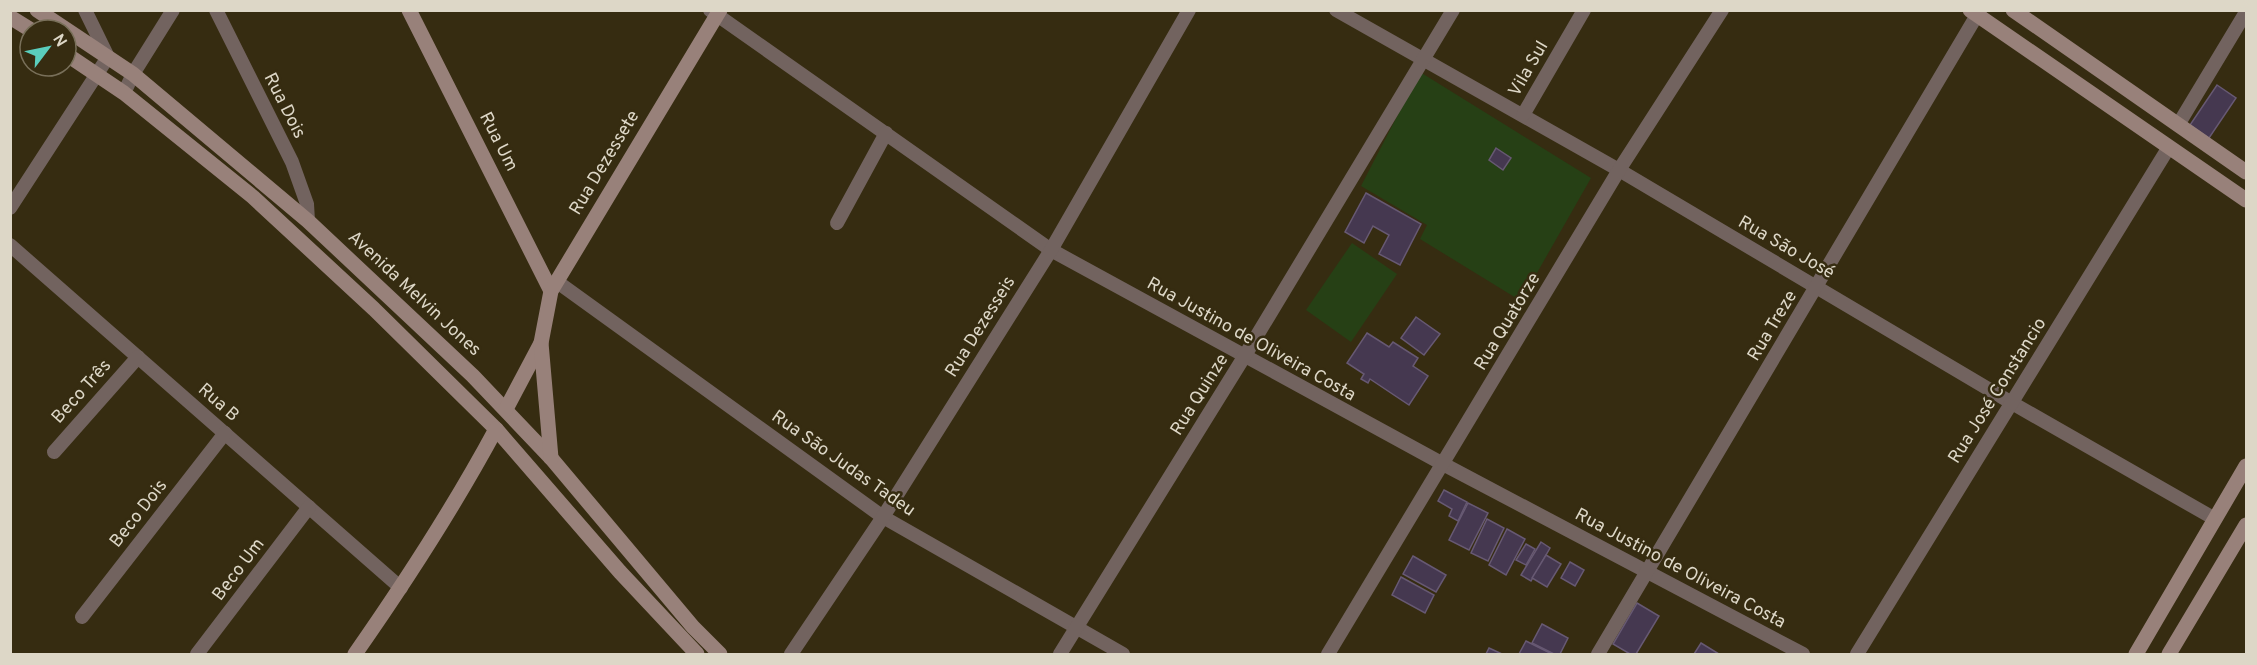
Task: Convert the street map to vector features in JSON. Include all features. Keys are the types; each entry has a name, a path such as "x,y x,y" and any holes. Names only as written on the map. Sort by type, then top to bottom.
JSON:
{"main road":[{"name":"Avenida Melvin Jones","path":"38,10 133,74 308,221 506,409 551,458 693,627 720,654"},
{"name":"Rua Um","path":"409,10 554,286"},
{"path":"2013,10 2247,172"},
{"name":"Rua Dezessete","path":"506,409 541,343 554,286 716,12"},
{"path":"1976,12 2247,200"},
{"path":"78,62 124,93 253,197 374,309 496,429 620,572 697,654"},
{"name":"Rua Dezessete","path":"541,343 551,458"},
{"path":"355,654 401,588 474,470 496,429"},
{"path":"2136,654 2247,466"},
{"path":"2169,654 2245,532"}],"street":[{"path":"10,208 108,57 85,10"},
{"path":"124,93 133,74 173,10"},
{"name":"Rua Dois","path":"216,10 292,162 307,204 308,221"},
{"name":"Rua Dezesseis","path":"791,654 883,517 1051,250 1189,10"},
{"name":"Rua São José","path":"1336,10 1619,170 2215,519"},
{"path":"1422,59 1453,10"},
{"name":"Vila Sul","path":"1523,115 1584,10"},
{"name":"Rua Quatorze","path":"1329,654 1619,170 1722,10"},
{"name":"Rua Justino de Oliveira Costa","path":"716,12 1051,250 1443,464 1803,654"},
{"name":"Rua Treze","path":"1598,654 1817,287 1976,12"},
{"path":"2178,125 2247,12"},
{"name":"Rua Quinze","path":"1060,654 1077,630 1244,357 1422,59"},
{"path":"837,224 886,133"},
{"name":"Rua José Constancio","path":"1857,654 2169,147"},
{"name":"Rua B","path":"10,245 401,588"},
{"name":"Rua São Judas Tadeu","path":"554,286 883,517 1077,630 1123,654"},
{"name":"Beco Três","path":"54,452 138,357"},
{"path":"496,429 506,409"},
{"name":"Beco Dois","path":"82,617 225,433"},
{"name":"Beco Um","path":"197,654 309,507"}],"green space":[{"path":"1420,72 1591,178 1521,301 1420,239 1427,225 1361,186"},
{"path":"1352,243 1397,274 1351,342 1306,310"}],"building":[{"path":"2217,85 2236,98 2209,138 2190,125"},
{"path":"1496,148 1511,158 1503,170 1489,160"},
{"path":"1366,193 1421,224 1400,265 1379,254 1389,235 1373,226 1364,243 1345,232"},
{"path":"1416,317 1440,334 1424,355 1401,338"},
{"path":"1367,333 1389,347 1393,342 1418,358 1413,366 1428,376 1409,405 1370,379 1368,383 1361,379 1364,374 1347,363"},
{"path":"1444,490 1467,502 1458,521 1449,516 1452,509 1438,501"},
{"path":"1468,503 1488,513 1469,550 1449,540"},
{"path":"1487,519 1504,528 1488,561 1471,553"},
{"path":"1507,529 1525,539 1506,575 1489,565"},
{"path":"1541,542 1550,548 1531,581 1521,575"},
{"path":"1526,544 1535,549 1526,565 1516,560"},
{"path":"1546,555 1561,564 1547,587 1532,578"},
{"path":"1413,556 1446,575 1436,592 1403,574"},
{"path":"1570,562 1584,570 1575,586 1561,578"},
{"path":"1401,577 1434,595 1425,613 1392,595"},
{"path":"1637,603 1659,616 1636,654 1630,654 1613,644"},
{"path":"1542,624 1568,638 1560,654 1554,654 1532,643"},
{"path":"1526,641 1552,654 1519,654"},
{"path":"1701,643 1719,654 1694,654"},
{"path":"1489,648 1502,654 1486,654"}]}
